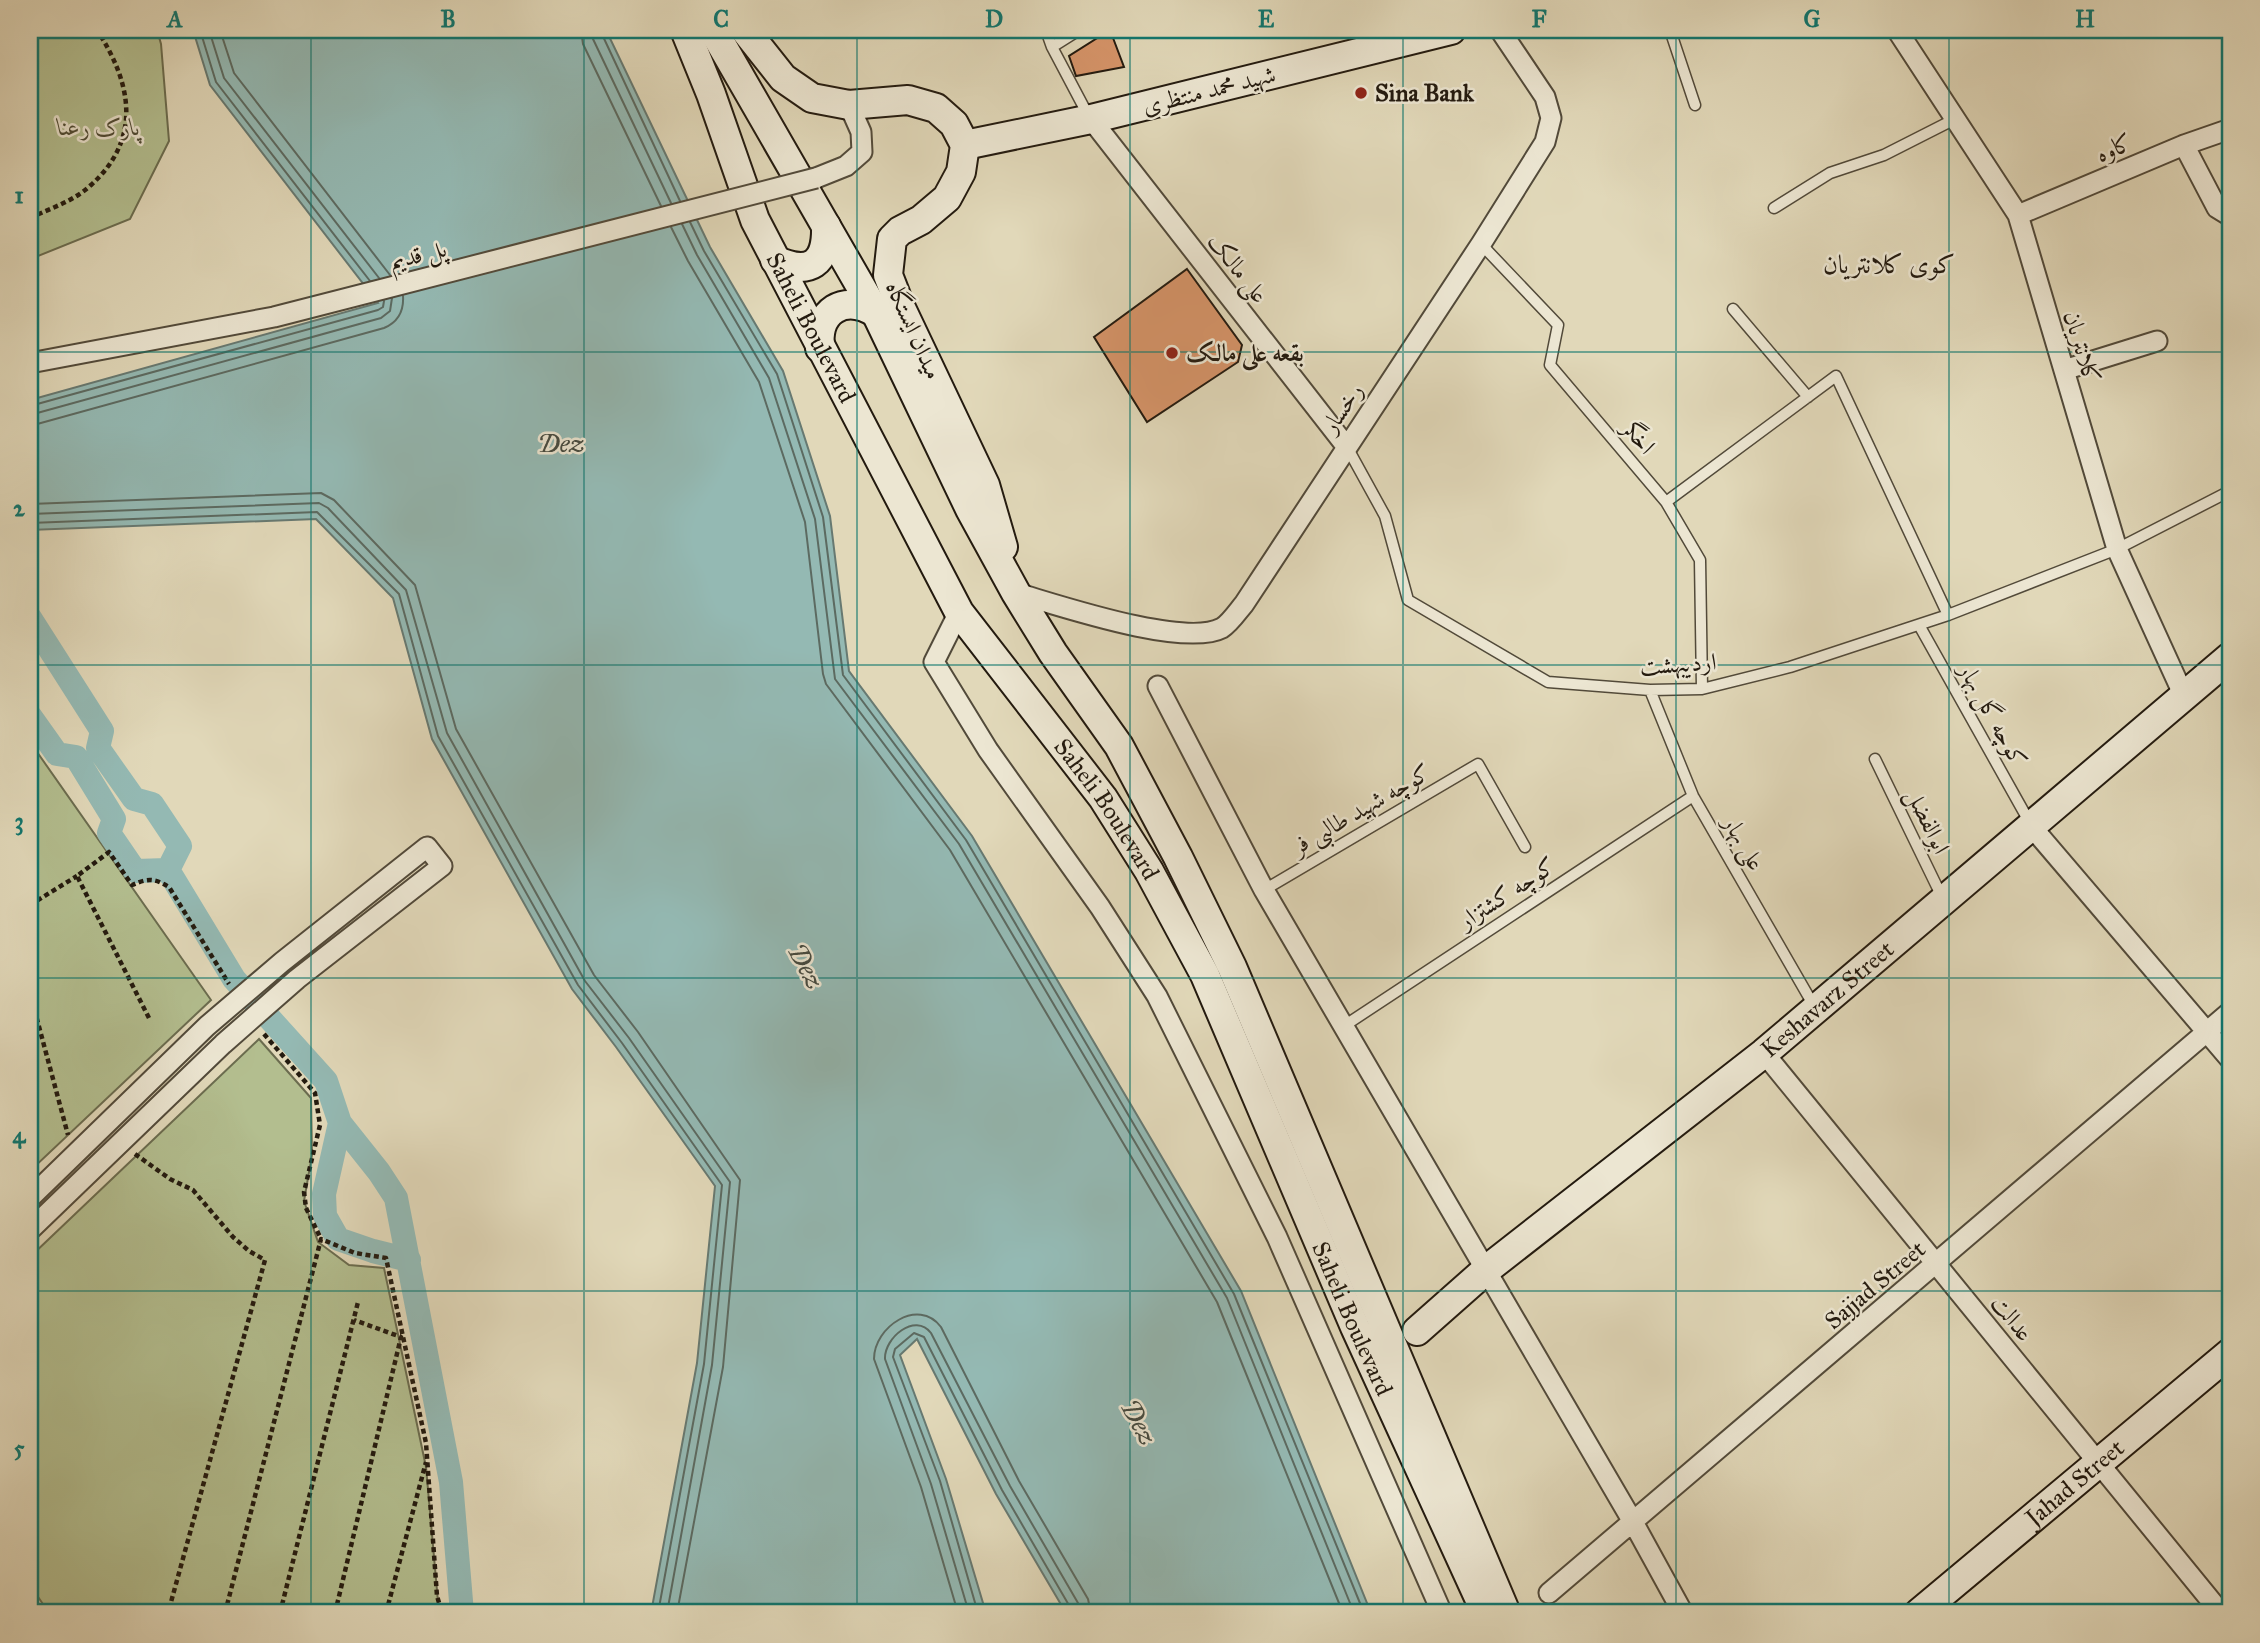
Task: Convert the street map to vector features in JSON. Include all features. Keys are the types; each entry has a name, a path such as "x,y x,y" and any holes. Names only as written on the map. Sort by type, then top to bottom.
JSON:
{"main road":[{"name":"Saheli Boulevard","path":"685,30 711,93 755,220 960,612 1103,798 1149,871 1205,975 1355,1327 1486,1613"},
{"name":"Saheli Boulevard","path":"713,30 876,313 970,509 1016,593 1053,653 1119,746 1178,857 1232,967 1506,1613"},
{"path":"746,30 783,78 812,98 849,105 908,100 936,108 954,124 965,145"},
{"name":"شهید محمد منتظری","path":"965,145 1091,120 1451,30"},
{"name":"میدان ایستگاه","path":"965,145 961,172 947,198 892,239 888,275 900,306 985,485 1016,593"},
{"path":"775,260 794,269 814,264 827,247 826,226"},
{"path":"820,348 822,323 829,313 840,306 865,306 876,313"},
{"name":"Keshavarz Street","path":"1417,1331 1486,1270 1816,1010 2230,657"},
{"path":"1083,773 1100,773 1108,769 1115,763 1119,746"},
{"name":"Jahad Street","path":"1919,1613 2230,1353"}],"street":[{"name":"رخسار","path":"1016,593 1152,629 1197,634 1223,628 1244,604 1545,142 1551,118 1545,97 1500,30"},
{"name":"کلانتریان","path":"1897,30 2018,215 2117,549 2184,696"},
{"name":"پل قدیم","path":"30,363 274,317 816,178 846,166 862,152 861,132 849,105"},
{"name":"علی مالک","path":"1091,120 1346,446"},
{"name":"کاوه","path":"2018,215 2184,145 2230,129"},
{"path":"2184,145 2217,208 2230,216"},
{"path":"2064,370 2157,341"},
{"path":"960,612 934,662 988,750 1100,907 1157,996 1277,1237 1442,1613"},
{"path":"1158,686 1264,890 1633,1522 1683,1613"},
{"path":"2031,826 2230,1059"},
{"path":"30,1198 207,1027 282,962 427,847 442,866 297,979 232,1036 30,1230"},
{"path":"349,910 362,928"},
{"name":"Sajjad Street","path":"1549,1593 2230,1012"},
{"name":"عدالت","path":"1764,1053 2221,1613"}],"lane":[{"path":"1046,30 1052,47 1091,120"},
{"path":"1052,47 1079,30"},
{"path":"1670,30 1695,105"},
{"path":"1774,208 1829,173 1884,155 1955,119"},
{"name":"اخگر","path":"1481,244 1558,325 1550,365 1665,502 1700,560 1702,689"},
{"path":"1732,309 1808,397"},
{"path":"1665,502 1836,376 1948,615"},
{"name":"اردیبهشت","path":"1346,446 1385,516 1408,600 1548,682 1650,690 1702,689 1790,667 1919,625 2117,549 2230,491"},
{"name":"کوچه گل بهار","path":"1919,625 2031,826"},
{"name":"علی بهار","path":"1650,690 1693,796 1816,1010"},
{"name":"ابوالفضل","path":"1875,759 1944,901"},
{"name":"کوچه شهید طالبی فر","path":"1264,890 1478,764 1525,847"},
{"name":"کوچه کشتزار","path":"1344,1026 1693,796"}],"path":[{"path":"30,218 65,203 92,185 124,141 127,122 125,96 113,59 97,30"},
{"path":"30,905 77,876"},
{"path":"30,993 74,1156"},
{"path":"120,1143 170,1179 193,1190 233,1237 265,1260 168,1613"},
{"path":"225,1613 321,1239 355,1253 386,1258 426,1443 440,1611"},
{"path":"280,1613 358,1302"},
{"path":"354,1320 401,1336"},
{"path":"335,1613 401,1336"},
{"path":"386,1613 427,1458"}],"green space":[{"name":"پارک رعنا","path":"30,30 157,30 161,44 169,141 130,219 33,258 30,258"},
{"path":"30,742 211,1000 30,1171"},
{"path":"259,1039 311,1098 312,1155 304,1201 318,1242 349,1265 384,1268 426,1467 439,1613 49,1613 30,1585 30,1257"}],"water":[{"name":"Dez","path":"193,30 606,30 710,247 783,371 830,516 849,671 972,836 1241,1291 1371,1613 1066,1613 996,1494 917,1339 900,1355 946,1479 986,1613 651,1613 697,1363 715,1186 572,989 432,739 393,598 316,519 30,530 30,400 378,303 210,85"}],"building":[{"path":"1110,30 1124,67 1076,76 1069,56"},
{"name":"بقعه علی مالک","path":"1187,269 1242,345 1238,362 1147,422 1094,337"}],"waterway":[{"path":"30,618 102,731 98,748 134,799 152,804 180,846 168,870 234,979 326,1081 340,1123 396,1198 451,1482 462,1613"},
{"path":"30,716 57,754 76,757 114,819 109,833 135,871 168,870"},
{"path":"340,1123 324,1194 325,1216 338,1239 409,1260"}],"place":[{"name":"Sina Bank","path":"1361,93"},
{"name":"بقعه علی مالک","path":"1172,353"}],"district":[{"name":"کوی کلانتریان","path":"1889,264"}]}
